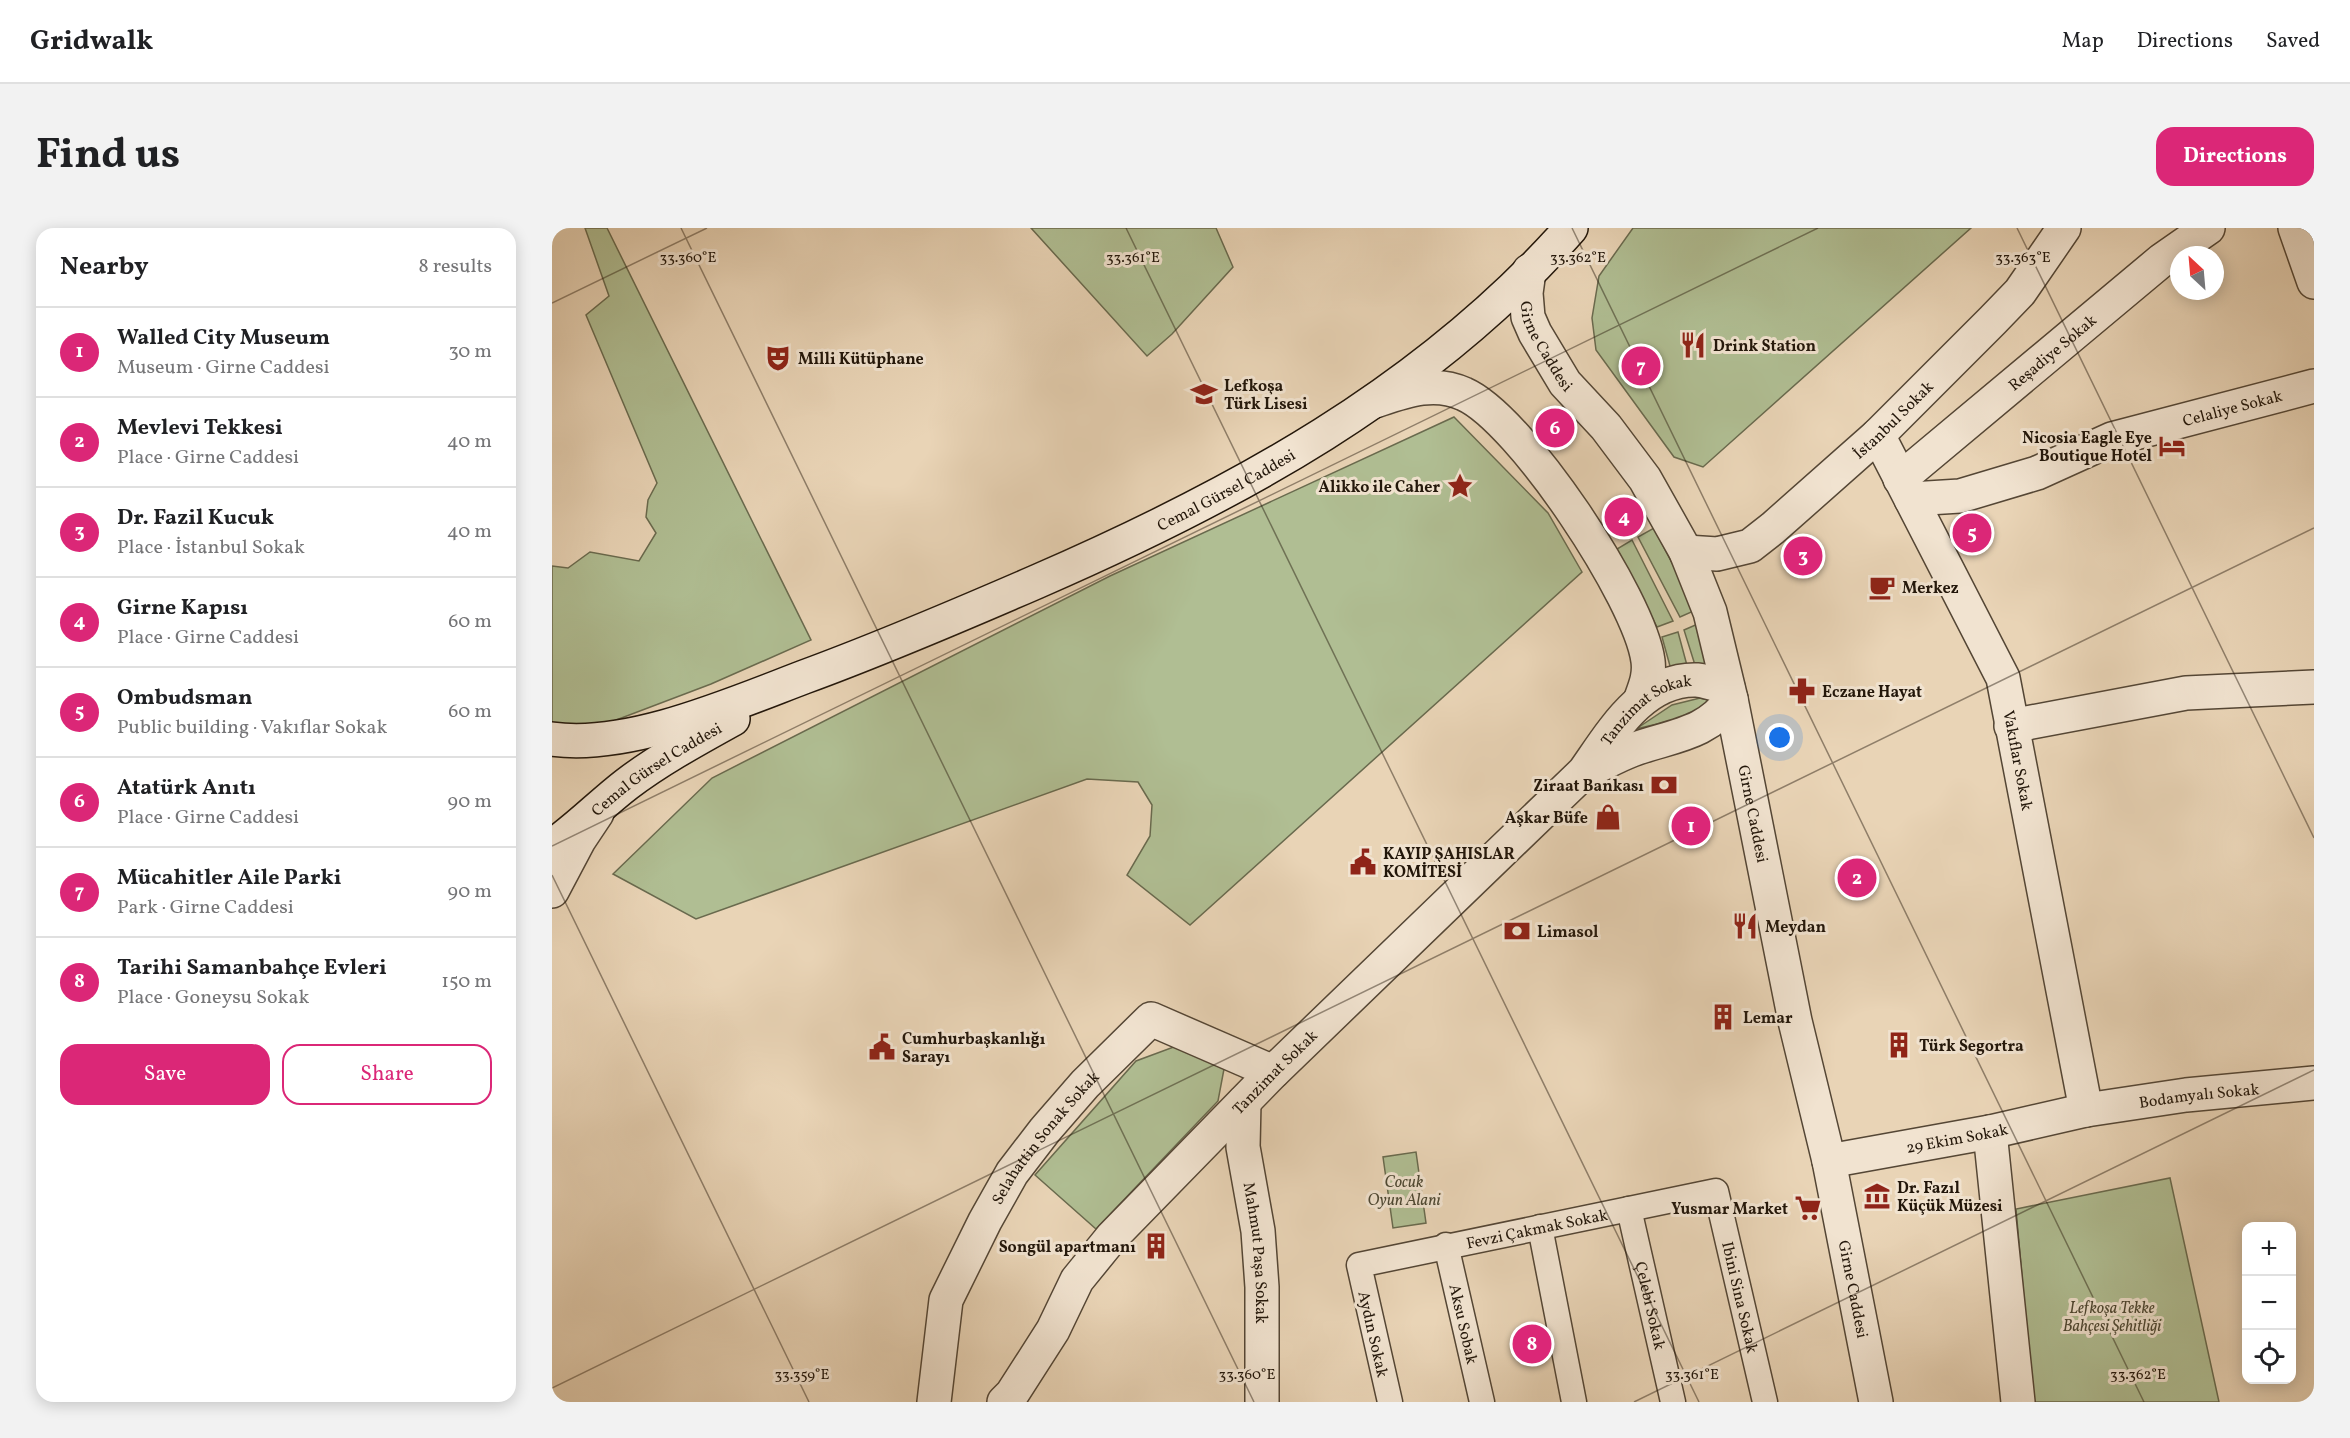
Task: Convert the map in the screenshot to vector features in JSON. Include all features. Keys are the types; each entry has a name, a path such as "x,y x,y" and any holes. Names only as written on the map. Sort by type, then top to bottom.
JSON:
{"street":[{"name":"Cemal Gürsel Caddesi","path":"552,739 582,741 611,739 641,732 745,699 830,668 1119,546 1281,461 1375,401 1416,372 1497,304 1571,228"},
{"name":"İstanbul Sokak","path":"1686,552 1717,554 1750,546 1878,435 2020,292 2064,228"},
{"name":"Reşadiye Sokak","path":"1905,489 2162,260 2208,228"},
{"path":"2295,228 2314,282"},
{"name":"Girne Caddesi","path":"1529,271 1526,293 1528,317 1554,367 1565,383 1606,427 1645,479 1686,552 1710,612 1729,694 1793,1010 1829,1161 1876,1402"},
{"name":"Celaliye Sokak","path":"1905,489 1960,496 2037,473 2112,439 2314,386"},
{"path":"1375,401 1424,387 1445,388 1463,393 1479,402 1526,447 1599,552 1630,610 1648,660 1649,678 1640,700"},
{"name":"Vakıflar Sokak","path":"1878,435 2003,678 2086,1110"},
{"name":"Cemal Gürsel Caddesi","path":"552,846 602,807 625,785 680,748 830,668"},
{"name":"Tanzimat Sokak","path":"1004,1402 1053,1330 1077,1280 1112,1237 1273,1072 1584,772 1618,724 1640,700 1665,687 1688,681 1711,683 1729,694 1724,711 1708,724 1630,751 1584,772"},
{"path":"2011,726 2186,693 2314,687"},
{"path":"552,891 579,840 602,807"},
{"name":"Selahattin Sonak Sokak","path":"937,1399 946,1300 985,1221 1012,1173 1085,1084 1151,1019 1273,1072"},
{"name":"Bodamyalı Sokak","path":"2086,1110 2186,1095 2314,1083"},
{"name":"Mahmut Paşa Sokak","path":"1244,1102 1243,1147 1258,1231 1260,1264 1262,1402"},
{"name":"29 Ekim Sokak","path":"1829,1161 1990,1132 2086,1110"},
{"path":"1990,1132 2018,1402"},
{"name":"Fevzi Çakmak Sokak","path":"1359,1265 1446,1245 1716,1191"},
{"name":"Ibini Sina Sokak","path":"1716,1191 1765,1402"},
{"name":"Çelebi Sokak","path":"1629,1209 1673,1402"},
{"path":"1540,1227 1574,1402"},
{"name":"Aksu Sobak","path":"1446,1245 1482,1402"},
{"name":"Aydın Sokak","path":"1359,1265 1390,1402"}],"green space":[{"path":"585,228 607,228 811,640 711,684 603,725 552,724 552,566 568,568 590,552 639,561 656,533 646,517 648,500 657,483 586,315 609,296"},
{"path":"1031,228 1216,228 1233,267 1172,334 1147,356"},
{"path":"1633,228 1971,228 1703,467 1674,457 1596,350 1592,318 1599,276"},
{"path":"1454,417 1548,513 1582,572 1190,925 1127,875 1150,836 1152,805 1138,782 1087,779 696,919 613,874 712,778 1110,576"},
{"path":"1654,528 1696,610 1680,617 1638,537"},
{"path":"1632,540 1673,621 1657,627 1617,549"},
{"path":"1700,623 1718,675 1700,681 1684,630"},
{"path":"1678,632 1692,684 1673,677 1662,637"},
{"path":"1700,698 1721,703 1674,720 1636,729 1672,705"},
{"path":"1187,1042 1224,1069 1218,1101 1096,1229 1035,1175 1136,1061"},
{"name":"Cocuk Oyun Alani","path":"1416,1152 1426,1223 1393,1228 1383,1157"},
{"name":"Lefkoşa Tekke Bahçesi Şehitliği","path":"2170,1178 2219,1402 2033,1402 2016,1209"}],"place":[{"name":"Drink Station","path":"1693,345"},
{"name":"Milli Kütüphane","path":"778,358"},
{"name":"Mücahitler Aile Parki","path":"1641,366"},
{"name":"Lefkoşa Türk Lisesi","path":"1204,394"},
{"name":"Atatürk Anıtı","path":"1555,428"},
{"name":"Nicosia Eagle Eye Boutique Hotel","path":"2172,446"},
{"name":"Alikko ile Caher","path":"1460,486"},
{"name":"Girne Kapısı","path":"1624,517"},
{"name":"Ombudsman","path":"1972,533"},
{"name":"Dr. Fazil Kucuk","path":"1803,556"},
{"name":"Merkez","path":"1882,587"},
{"name":"Eczane Hayat","path":"1802,691"},
{"name":"Ziraat Bankası","path":"1664,785"},
{"name":"Aşkar Büfe","path":"1608,817"},
{"name":"Walled City Museum","path":"1691,826"},
{"name":"KAYIP ŞAHISLAR KOMİTESİ","path":"1363,862"},
{"name":"Mevlevi Tekkesi","path":"1857,878"},
{"name":"Meydan","path":"1745,926"},
{"name":"Limasol","path":"1517,931"},
{"name":"Lemar","path":"1723,1017"},
{"name":"Türk Segortra","path":"1899,1045"},
{"name":"Cumhurbaşkanlığı Sarayı","path":"882,1047"},
{"name":"Dr. Fazıl Küçük Müzesi","path":"1877,1196"},
{"name":"Yusmar Market","path":"1808,1208"},
{"name":"Songül apartmanı","path":"1156,1246"},
{"name":"Tarihi Samanbahçe Evleri","path":"1532,1344"}]}
